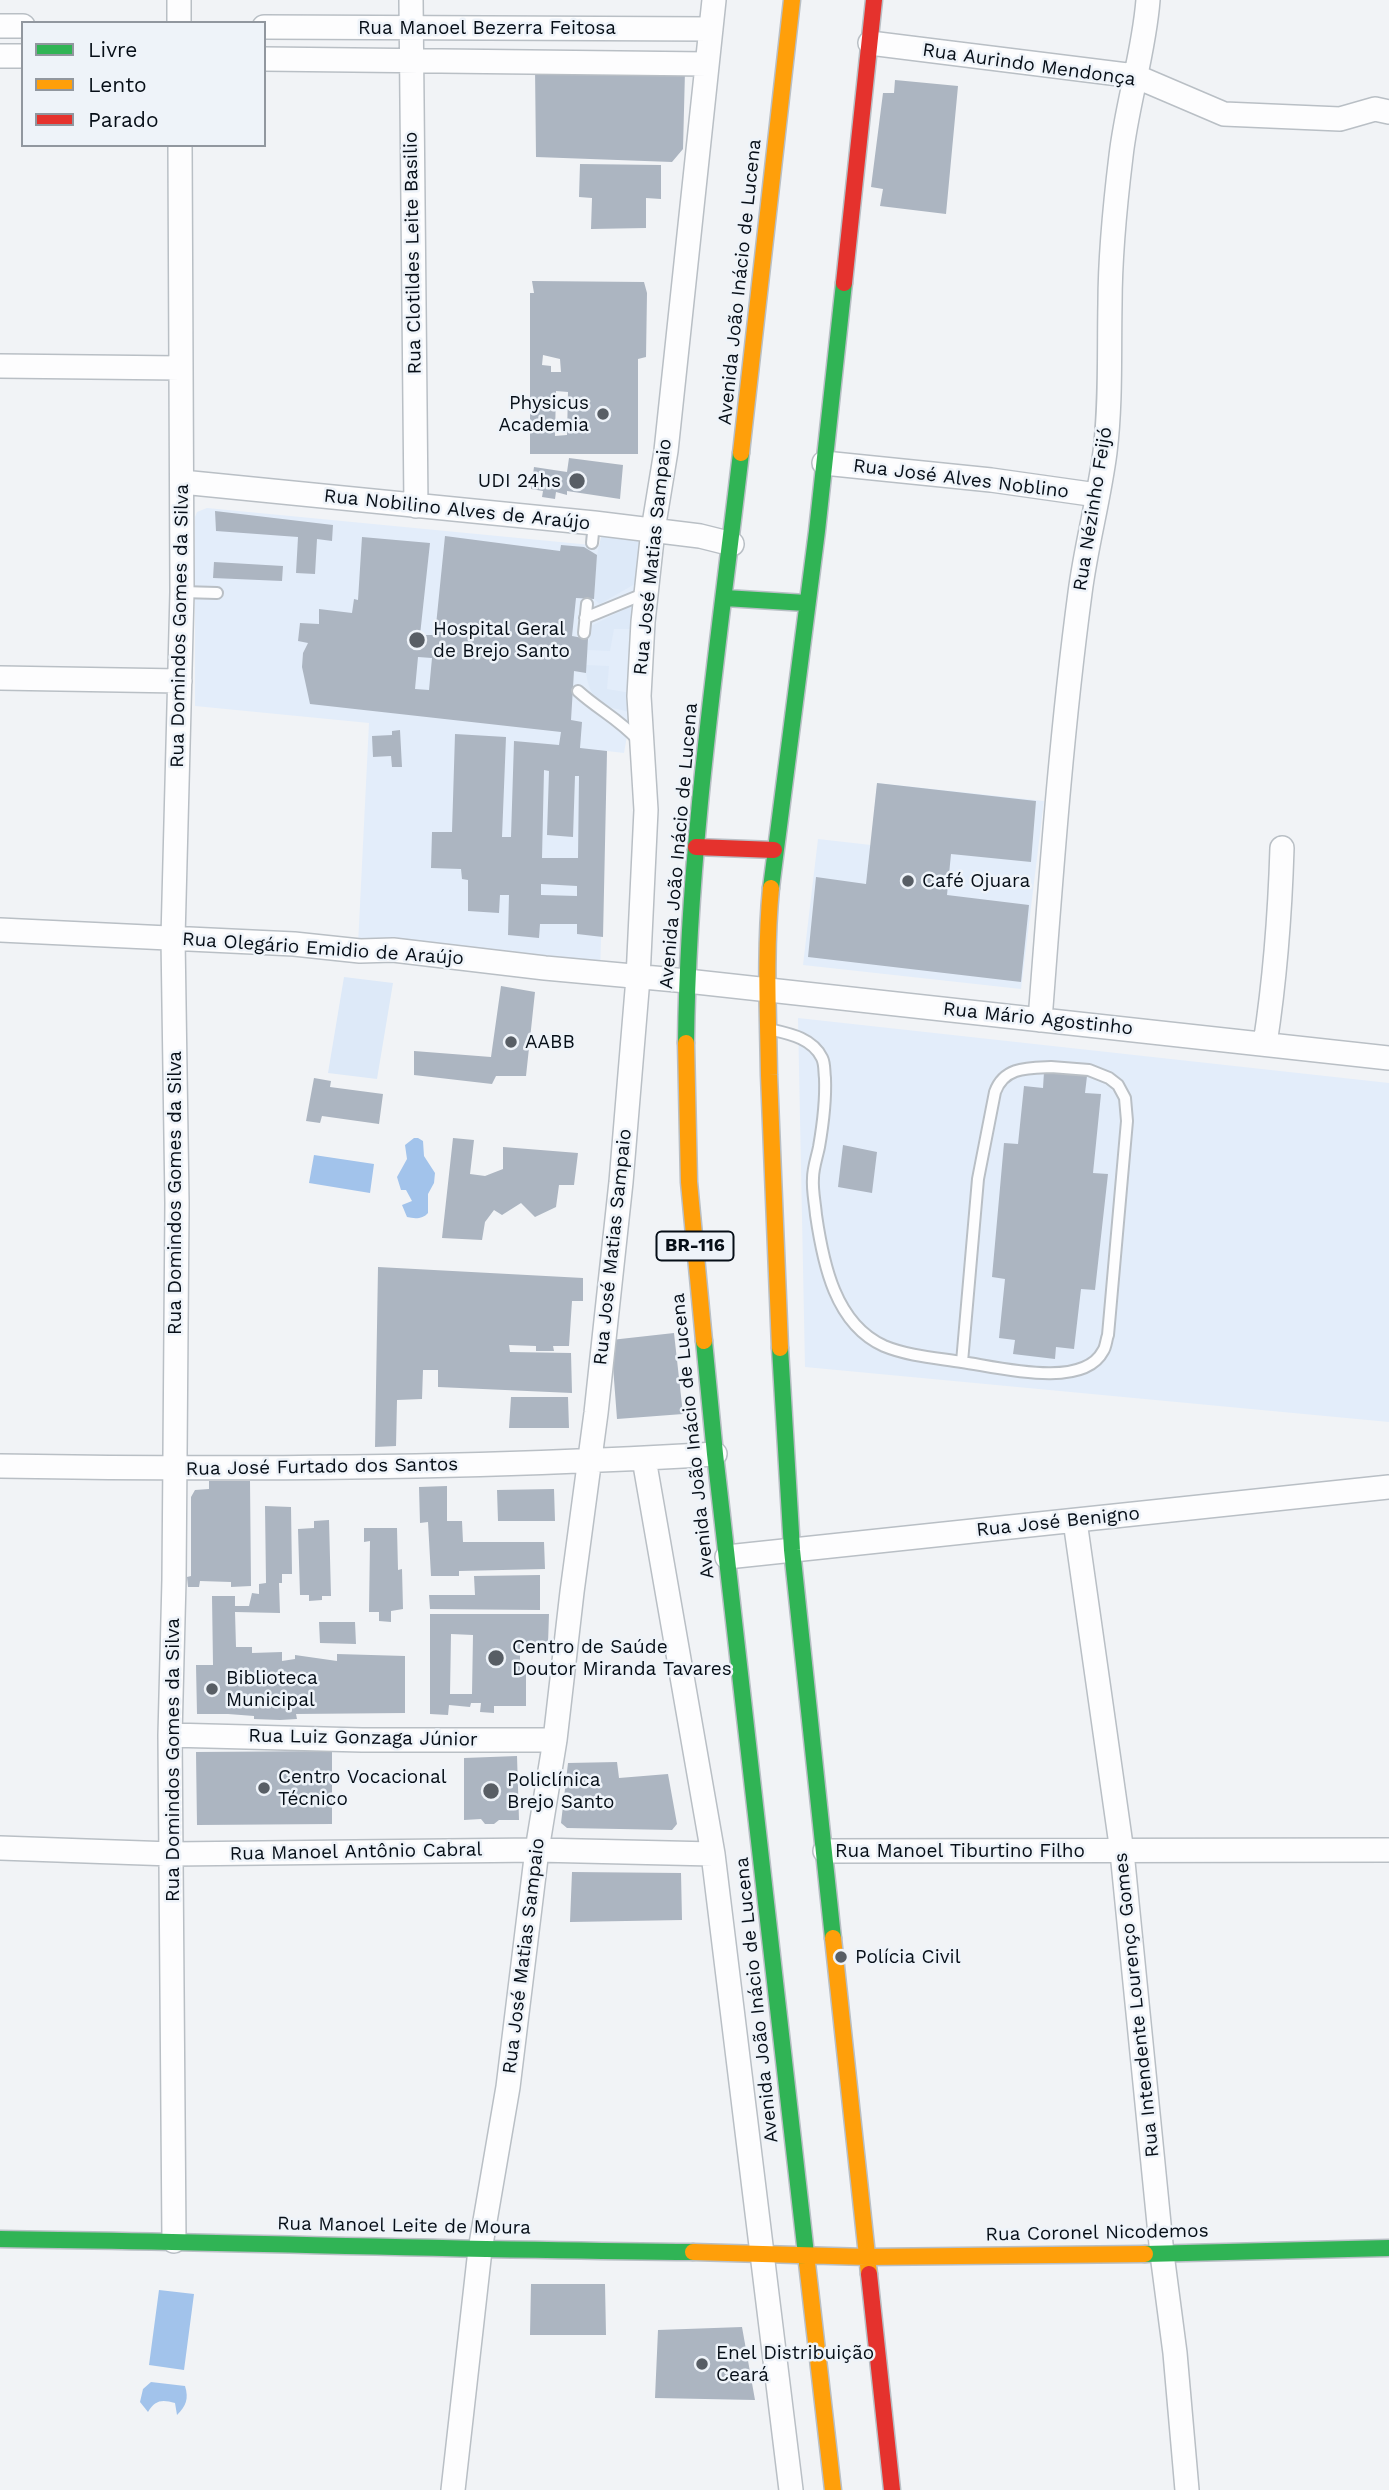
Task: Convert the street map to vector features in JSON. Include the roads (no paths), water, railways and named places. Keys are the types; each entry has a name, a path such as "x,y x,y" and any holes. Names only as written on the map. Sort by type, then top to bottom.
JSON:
{"main road":[{"name":"Avenida João Inácio de Lucena","path":"792,0 696,847 687,981 685,1090 689,1182 715,1454 833,2490"},
{"path":"874,0 824,463 774,850 767,932 766,990 773,1205 792,1550 892,2490"},
{"path":"725,598 806,603"},
{"path":"696,847 774,850"},
{"name":"Rua Manoel Leite de Moura","path":"0,2239 806,2254"},
{"name":"Rua Coronel Nicodemos","path":"806,2254 867,2257 1389,2248"}],"street":[{"path":"179,0 179,21"},
{"name":"Rua Clotildes Leite Basilio","path":"411,0 416,506"},
{"name":"Rua José Matias Sampaio","path":"453,2490 480,2250 508,2087 537,1850 555,1740 621,1182 638,978 646,810 639,679 646,593 666,452 714,0"},
{"name":"Rua Nézinho Feijó","path":"1040,1020 1069,680 1080,589 1105,454 1110,302 1120,158 1141,53 1148,0"},
{"path":"0,26 21,26"},
{"name":"Rua Manoel Bezerra Feitosa","path":"266,27 711,29"},
{"name":"Rua Aurindo Mendonça","path":"870,43 1135,76 1224,114 1340,119 1375,109 1389,112"},
{"path":"0,56 21,56"},
{"name":"Rua Manoel Bezerra Feitosa","path":"266,59 707,64"},
{"name":"Rua Domindos Gomes da Silva","path":"174,2241 170,1735 177,1203 173,938 182,592 180,147"},
{"path":"0,366 180,368"},
{"name":"Rua José Alves Noblino","path":"824,463 991,480 1097,495"},
{"name":"Rua Nobilino Alves de Araújo","path":"182,482 416,506 593,533 653,530 700,536 732,544"},
{"path":"0,678 180,681"},
{"path":"1265,1044 1276,967 1282,848"},
{"name":"Rua Olegário Emidio de Araújo","path":"0,930 294,944 360,951 393,946 638,978 687,981"},
{"name":"Rua Mário Agostinho","path":"687,981 1389,1058"},
{"name":"Rua José Furtado dos Santos","path":"0,1465 173,1469 483,1465 715,1454"},
{"path":"643,1458 713,1853 791,2490"},
{"name":"Rua José Benigno","path":"727,1557 1389,1487"},
{"name":"Rua Intendente Lourenço Gomes","path":"1075,1521 1122,1852 1187,2490"},
{"name":"Rua Luiz Gonzaga Júnior","path":"170,1735 387,1740 555,1740"},
{"name":"Rua Manoel Antônio Cabral","path":"0,1848 172,1854 537,1850 713,1853"},
{"name":"Rua Manoel Tiburtino Filho","path":"825,1851 1389,1850"}],"lane":[{"path":"182,592 217,593"},
{"path":"585,618 646,593"},
{"path":"584,633 587,604"},
{"path":"578,692 599,709 620,720 643,745"},
{"path":"768,1030 807,1041 818,1050 824,1061 825,1109 813,1178 824,1257 836,1295 845,1313 861,1331 884,1346 962,1362 1063,1374 1085,1367 1095,1361 1104,1350 1108,1335 1127,1121 1125,1098 1118,1085 1109,1078 1088,1070 1051,1067 1030,1068 1011,1073 999,1080 991,1106 978,1179 962,1362"}],"water":[{"path":"414,1138 423,1141 424,1156 435,1173 434,1183 428,1194 428,1213 416,1218 407,1217 402,1205 412,1201 406,1190 401,1190 397,1177 407,1159 405,1145"},
{"path":"314,1155 374,1164 370,1193 309,1183"},
{"path":"159,2290 194,2294 184,2370 149,2365"},
{"path":"151,2382 185,2386 186,2402 177,2415 175,2403 159,2402 148,2412 140,2402 143,2389"}],"place":[{"name":"Physicus Academia","path":"603,414"},
{"name":"UDI 24hs","path":"577,481"},
{"name":"Hospital Geral de Brejo Santo","path":"417,640"},
{"name":"Café Ojuara","path":"908,881"},
{"name":"AABB","path":"511,1042"},
{"name":"Centro de Saúde Doutor Miranda Tavares","path":"496,1658"},
{"name":"Biblioteca Municipal","path":"212,1689"},
{"name":"Centro Vocacional Técnico","path":"264,1788"},
{"name":"Policlínica Brejo Santo","path":"491,1791"},
{"name":"Polícia Civil","path":"841,1957"},
{"name":"Enel Distribuição Ceará","path":"702,2364"}]}
